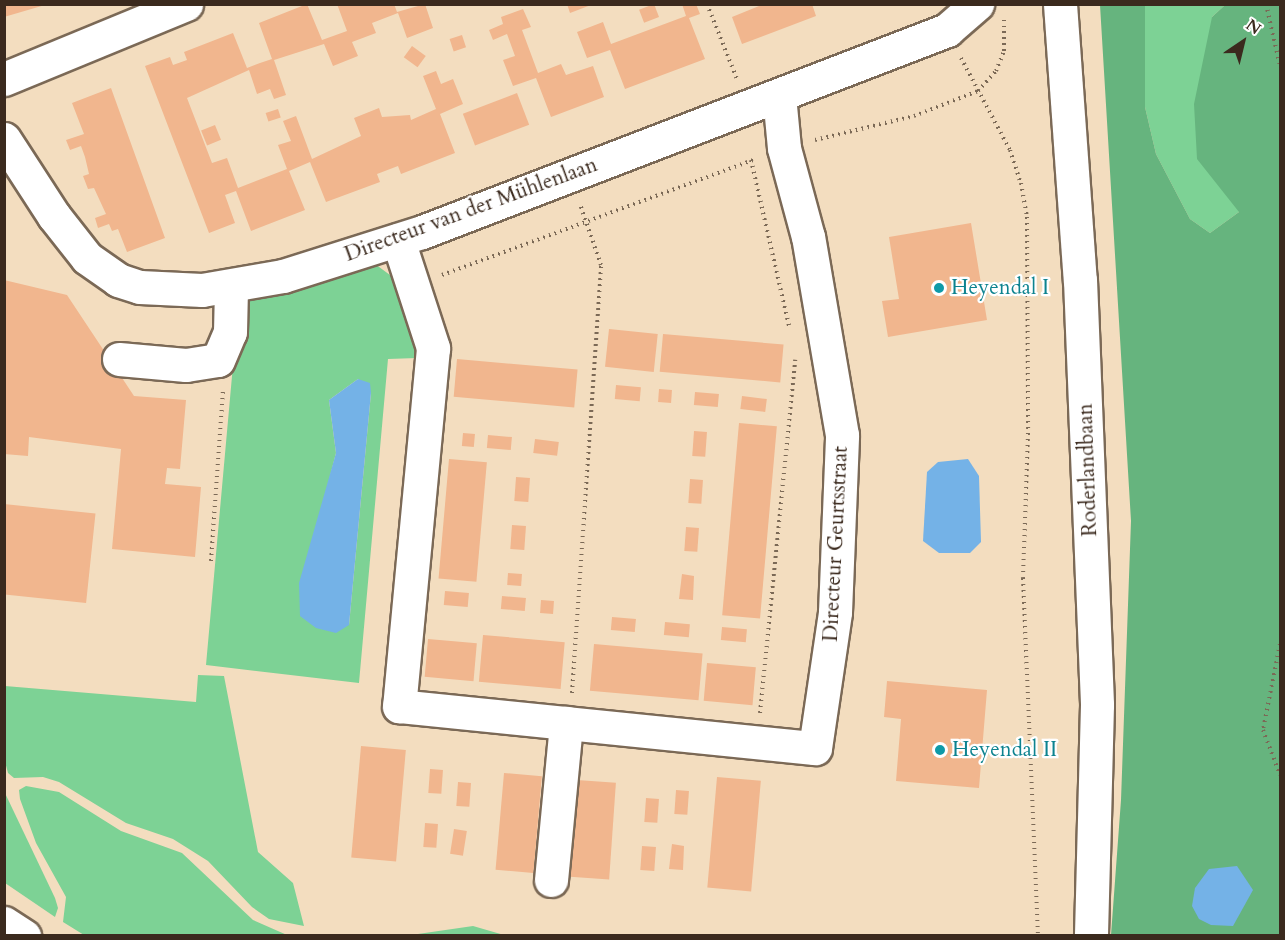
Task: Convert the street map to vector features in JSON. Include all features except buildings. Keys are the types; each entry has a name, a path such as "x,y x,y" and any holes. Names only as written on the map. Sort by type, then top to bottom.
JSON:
{"street":[{"path":"4,79 186,4"},
{"name":"Roderlandbaan","path":"1060,4 1080,280 1097,705 1091,936"},
{"name":"Directeur van der Mühlenlaan","path":"4,139 54,216 87,258 118,280 161,289 231,286 283,276 398,240 947,30 991,10"},
{"name":"Directeur Geurtsstraat","path":"398,240 428,329 432,366 399,706 815,748 836,612 842,435 808,237 784,148 779,95"},
{"path":"119,359 208,364 218,360 226,348 231,286"},
{"path":"551,879 568,723"},
{"path":"4,923 24,936"}],"path":[{"path":"707,4 747,107"},
{"path":"1266,4 1281,66"},
{"path":"412,286 784,148 914,116 978,91 996,70 1004,51 991,10"},
{"path":"947,30 1010,150 1021,183 1027,217 1028,433 1023,578 1038,936"},
{"path":"751,160 791,332"},
{"path":"568,723 601,265 585,223 572,173"},
{"path":"211,561 226,348"},
{"path":"747,716 759,717 796,352"},
{"path":"1281,644 1263,730 1281,774"}],"green space":[{"path":"1100,5 1145,5 1145,107 1156,154 1190,219 1210,233 1239,212 1197,159 1194,104 1212,17 1225,5 1280,5 1280,935 1111,935 1121,800 1131,521"},
{"path":"1145,5 1225,5 1212,17 1239,212 1210,233 1190,219 1156,154 1145,107"},
{"path":"371,261 394,278 417,358 388,359 359,683 206,665 233,365 246,298","holes":["358,379 371,393 349,625 320,515 336,453 329,400"]},
{"path":"198,675 224,676 258,852 293,883 304,926 269,919 252,907 208,861 173,839 126,823 59,782 43,777 14,778 8,773 4,758 5,686 196,702"},
{"path":"26,786 59,792 121,831 182,853 253,920 287,935 84,935 63,922 66,897 36,843 20,799 19,790"},
{"path":"4,791 55,898 58,908 55,917 5,883"},
{"path":"473,926 504,935 411,935"}],"water":[{"path":"358,379 370,383 371,393 349,625 336,633 316,628 300,616 299,583 336,453 329,400"},
{"path":"968,459 979,476 981,542 970,553 939,553 923,541 927,472 938,462"},
{"path":"1237,866 1253,890 1233,926 1211,925 1199,919 1192,906 1195,888 1209,869"}],"place":[{"name":"Heyendal I","path":"939,288"},
{"name":"Heyendal II","path":"940,750"}]}
